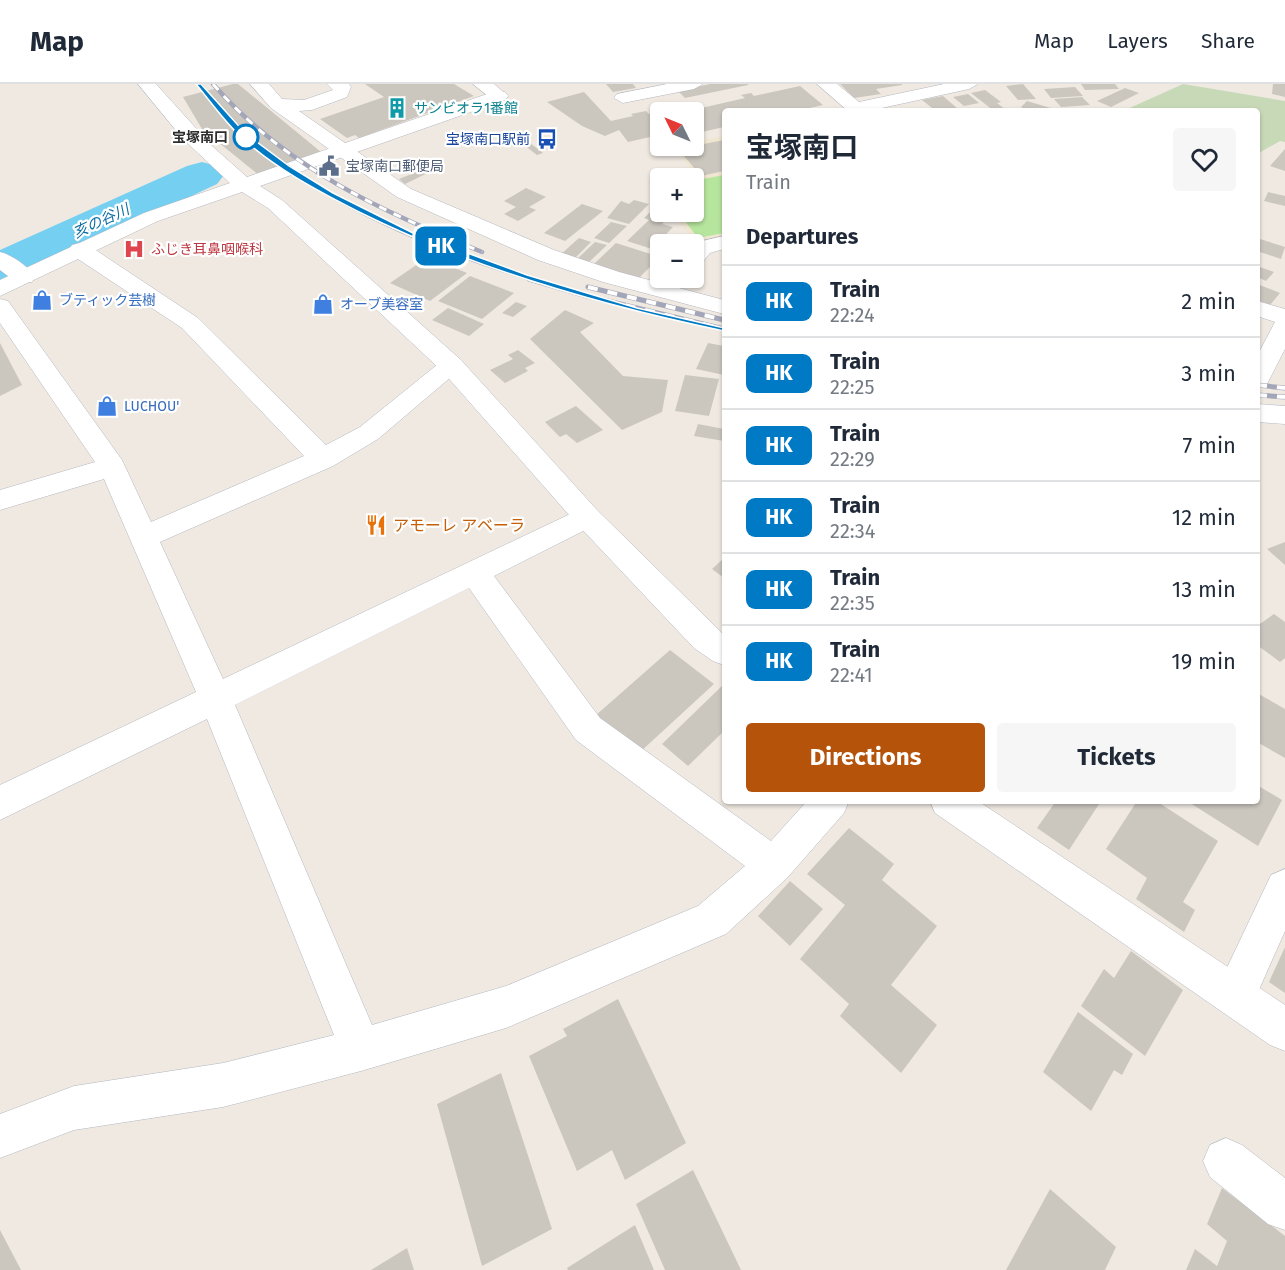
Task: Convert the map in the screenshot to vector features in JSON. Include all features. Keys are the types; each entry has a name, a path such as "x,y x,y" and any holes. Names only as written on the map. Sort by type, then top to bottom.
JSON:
{"street":[{"path":"147,84 189,135 245,187 275,204 452,366 587,517 705,639 722,651"},
{"path":"259,84 277,104 404,194 497,236 546,255 650,280"},
{"path":"277,104 306,106 341,93 342,87 336,84"},
{"path":"0,289 11,267 80,250 151,217 245,187 499,96 482,84"},
{"path":"623,98 694,84"},
{"path":"826,84 856,108"},
{"path":"867,108 969,84"},
{"path":"704,248 722,243"},
{"path":"80,250 190,323 323,459"},
{"path":"678,288 722,306"},
{"path":"0,306 112,467 216,700 361,1050"},
{"path":"1260,309 1285,317"},
{"path":"1265,373 1285,325"},
{"path":"145,537 323,459 369,433 452,366"},
{"path":"1260,413 1285,415"},
{"path":"0,500 112,467"},
{"path":"0,803 216,700 587,517"},
{"path":"474,573 588,729 774,865"},
{"path":"0,1136 74,1108 223,1085 361,1050 506,1007 712,920 774,865 828,804"},
{"path":"952,804 1285,1030"},
{"path":"1235,995 1285,888"},
{"path":"1226,1161 1285,1207"}],"shaded area":[{"path":"722,136 722,238 704,242 704,234 689,234 679,222 704,222 704,168 691,168 681,156 704,156 704,140"}],"green space":[{"path":"1183,84 1285,101 1285,142 1280,141 1260,152 1260,108 1130,108"},
{"path":"722,175 722,233 704,237 704,234 695,234 686,222 704,222 704,179"}],"building":[{"path":"238,84 321,152 260,176 202,129 183,97"},
{"name":"サンビオラ1番館","path":"365,84 454,84 474,96 359,138 355,135 347,138 320,119 384,97"},
{"path":"606,84 633,84 636,88 613,92"},
{"path":"710,84 748,85 685,98 678,91"},
{"path":"840,84 902,85 876,89 881,94 854,98"},
{"path":"1023,84 1036,99 1018,100 1006,86"},
{"path":"1081,84 1115,84 1119,89 1085,90"},
{"path":"1273,84 1285,84 1285,97 1272,94"},
{"path":"800,86 823,105 810,108 722,108 722,127 704,132 704,107 745,98 741,95 751,93 754,96"},
{"path":"1075,87 1083,96 1051,98 1044,89"},
{"path":"1125,88 1139,93 1111,107 1097,101"},
{"path":"985,90 1001,102 997,103 1003,108 990,108 971,93"},
{"path":"584,92 611,121 646,111 650,114 650,137 628,142 619,130 605,136 582,126 547,102"},
{"path":"968,94 979,103 964,106 953,97"},
{"path":"943,96 957,108 932,108 922,100"},
{"path":"1082,97 1090,105 1061,107 1054,99"},
{"path":"1027,101 1051,108 1023,108 1021,107"},
{"path":"517,133 543,153 537,155 511,135"},
{"path":"722,140 722,171 704,175 704,168 694,168 684,156 704,156 704,144"},
{"path":"1285,149 1285,171 1270,166"},
{"path":"432,166 436,169 405,184 399,179"},
{"path":"526,188 546,197 529,207 536,210 518,221 504,214 516,207 504,201"},
{"path":"1268,192 1285,196 1285,206 1264,201"},
{"path":"634,200 649,204 629,224 607,218 621,201 629,204"},
{"path":"582,204 603,211 565,241 544,233"},
{"path":"650,213 650,222 664,222 662,224 673,227 666,234 650,234 650,248 627,241 649,220 644,218"},
{"path":"611,222 627,226 609,243 594,238"},
{"path":"579,238 591,242 573,260 560,255"},
{"path":"1260,239 1285,247 1281,259 1260,252"},
{"path":"595,242 607,245 588,263 577,259"},
{"path":"616,243 650,254 650,267 639,278 594,264"},
{"path":"428,257 467,273 430,301 390,283"},
{"path":"1260,267 1274,272 1266,281 1260,278"},
{"path":"470,276 514,293 482,319 438,301"},
{"path":"1260,285 1280,293 1270,305 1260,301"},
{"path":"516,302 527,306 513,317 502,313"},
{"path":"448,308 484,324 469,336 432,320"},
{"path":"565,310 594,323 580,332 623,376 668,380 662,412 622,430 530,339"},
{"path":"0,343 22,385 0,396"},
{"path":"708,343 722,346 722,375 696,369"},
{"path":"518,350 535,363 525,368 528,371 505,383 490,370 513,359 508,355"},
{"path":"685,375 719,379 709,416 675,411"},
{"path":"576,406 603,430 577,443 566,434 560,437 545,422"},
{"path":"698,424 722,429 722,441 694,436"},
{"path":"1285,542 1285,565 1267,549"},
{"path":"722,560 722,576 712,569"},
{"path":"1274,614 1285,622 1285,658 1280,662 1260,647 1260,624"},
{"path":"670,650 714,684 639,753 595,716"},
{"path":"722,686 722,733 688,766 662,744"},
{"path":"1260,695 1285,709 1285,758 1260,744"},
{"path":"1260,787 1282,800 1258,846 1192,804 1260,804"},
{"path":"1054,804 1099,804 1069,850 1037,828"},
{"path":"1135,804 1161,804 1218,841 1183,902 1195,910 1184,932 1136,899 1147,878 1106,849"},
{"path":"849,828 894,864 882,880 937,926 891,985 937,1025 901,1073 840,1016 849,1004 800,959 845,905 807,874"},
{"path":"790,881 823,909 790,946 758,916"},
{"path":"1285,947 1285,993 1269,982"},
{"path":"1131,951 1183,990 1145,1056 1081,1006 1104,969 1114,978"},
{"path":"618,999 686,1143 625,1180 612,1150 577,1171 529,1056 567,1036 563,1029"},
{"path":"1078,1012 1133,1054 1122,1075 1114,1070 1091,1111 1043,1072"},
{"path":"501,1073 552,1229 482,1266 437,1104"},
{"path":"693,1170 741,1270 665,1270 636,1204"},
{"path":"1222,1188 1285,1236 1285,1270 1186,1270 1195,1249 1217,1266 1227,1241 1207,1224"},
{"path":"1050,1189 1116,1247 1105,1270 1006,1270"},
{"path":"635,1225 654,1270 568,1270 567,1268"},
{"path":"0,1230 21,1270 0,1270"},
{"path":"407,1248 414,1270 371,1270"}],"waterway":[{"name":"亥の谷川","path":"0,268 202,175"}],"railway":[{"path":"199,84 240,128 277,159 346,203 420,239 534,280"},
{"path":"213,84 272,140 337,184 407,220 482,252"},
{"path":"529,279 587,296 722,329"},
{"path":"588,287 722,320"},
{"path":"1260,385 1285,388"},
{"path":"1260,395 1285,397"}],"train":[{"name":"HK","path":"199,84 243,134 287,168 330,195 411,235 524,277 636,310 722,329"}],"place":[{"name":"サンビオラ1番館","path":"397,108"},
{"name":"宝塚南口","path":"246,137"},
{"name":"宝塚南口駅前","path":"547,139"},
{"name":"宝塚南口郵便局","path":"329,166"},
{"name":"ふじき耳鼻咽喉科","path":"134,249"},
{"name":"ブティック芸樹","path":"42,300"},
{"name":"オーブ美容室","path":"323,304"},
{"name":"LUCHOU'","path":"107,406"},
{"name":"アモーレ アベーラ","path":"376,525"}]}
